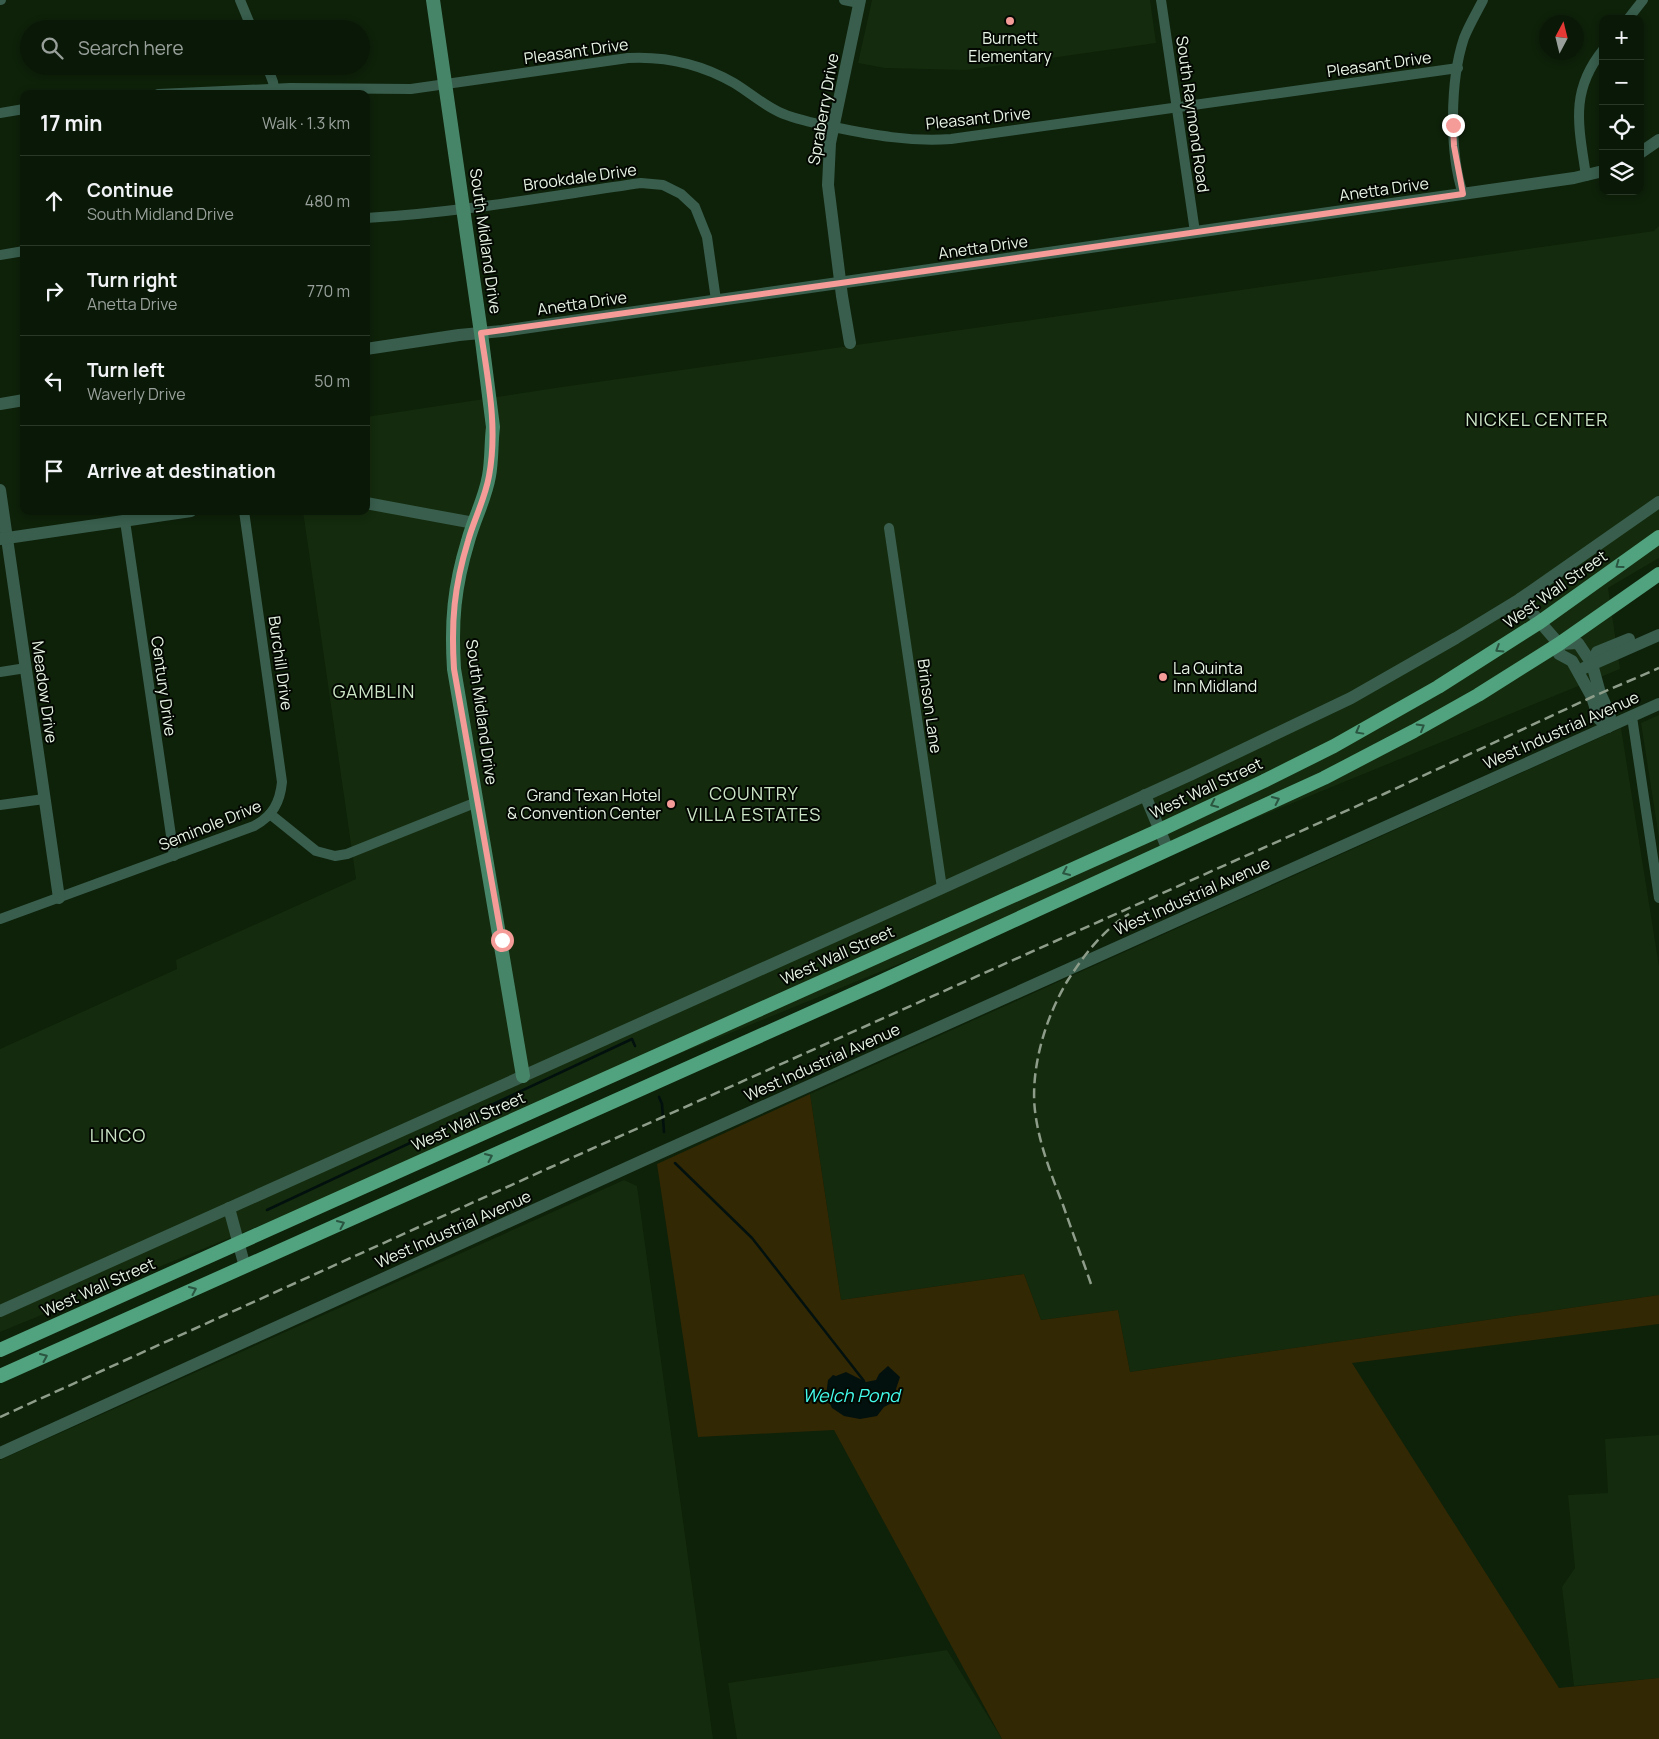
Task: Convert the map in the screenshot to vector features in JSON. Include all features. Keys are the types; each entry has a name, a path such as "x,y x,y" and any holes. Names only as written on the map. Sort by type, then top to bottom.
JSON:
{"main road":[{"name":"South Midland Drive","path":"432,0 493,416 493,443 489,478 457,581 453,609 452,638 454,669 524,1076"},
{"name":"West Wall Street","path":"0,1350 1160,830 1264,781 1334,746 1438,687 1540,622 1659,537"},
{"path":"0,1376 878,983 1324,778 1478,695 1559,644 1659,574"}],"street":[{"path":"240,0 248,20"},
{"path":"844,0 860,1"},
{"name":"South Raymond Road","path":"1161,0 1195,232"},
{"path":"1463,194 1454,146 1454,84 1464,38 1483,0"},
{"path":"1631,15 1644,0"},
{"name":"Spraberry Drive","path":"850,343 828,185 830,143 860,1"},
{"path":"1586,176 1578,115 1582,86 1599,54"},
{"name":"Pleasant Drive","path":"343,90 411,89 628,58 658,58 699,67 732,82 761,102 784,114 806,121 892,138 942,140 1458,68"},
{"path":"270,75 275,90"},
{"path":"0,113 20,110"},
{"path":"1644,150 1659,140"},
{"name":"Anetta Drive","path":"370,348 459,334 481,333 841,283 1463,194 1586,176 1599,172"},
{"name":"Brookdale Drive","path":"370,218 416,215 464,209 641,183 663,185 681,194 695,207 706,238 716,300"},
{"path":"0,255 20,252"},
{"path":"0,404 20,401"},
{"name":"Meadow Drive","path":"0,490 4,538 26,668 59,898"},
{"name":"West Wall Street","path":"0,1311 942,888 1351,698 1520,599 1659,502"},
{"path":"370,504 474,523"},
{"path":"4,538 165,515"},
{"name":"Burchill Drive","path":"245,515 282,782 279,800 270,814"},
{"name":"Century Drive","path":"125,521 174,856"},
{"name":"Brinson Lane","path":"889,528 942,888"},
{"path":"1520,599 1559,644 1560,654 1572,661 1592,697 1599,719 1608,727"},
{"path":"1592,664 1597,652 1659,627"},
{"path":"1578,672 1659,635"},
{"path":"1559,644 1578,643 1592,664 1600,693 1610,715 1608,727"},
{"path":"0,672 26,668"},
{"name":"West Industrial Avenue","path":"0,1453 626,1168 1659,704"},
{"path":"1632,716 1659,898"},
{"path":"1145,795 1168,850"},
{"path":"0,805 44,799"},
{"name":"Seminole Drive","path":"0,920 254,826 270,814 316,851 335,856 347,854 477,802"},
{"path":"229,1208 245,1267"}],"shaded area":[{"name":"Burnett Elementary","path":"872,0 1150,0 1156,43 967,70 885,68 858,63"},
{"path":"1659,226 1659,558 1608,588 1620,669 0,1332 0,1049 177,969 176,960 356,879 304,515 370,515 370,416 562,387 1654,231"},
{"path":"1659,715 1659,838 1641,723"},
{"path":"1621,728 1659,966 1659,1295 1130,1372 1118,1310 1041,1320 1024,1274 841,1300 810,1094"},
{"path":"810,1094 841,1300 1024,1274 1041,1320 1118,1310 1130,1372 1659,1295 1659,1324 1352,1363 1559,1688 1659,1678 1659,1739 1002,1739 834,1430 698,1437 657,1164"},
{"path":"624,1180 637,1186 713,1739 0,1739 0,1460"},
{"path":"1659,1435 1659,1678 1574,1686 1562,1587 1575,1568 1568,1495 1608,1493 1605,1439"},
{"path":"947,1650 1002,1739 737,1739 728,1683"}],"water":[{"name":"Welch Pond","path":"888,1366 900,1377 896,1389 897,1396 877,1416 860,1419 844,1416 832,1408 826,1396 828,1380 833,1375 836,1376 846,1372 866,1382 876,1380 879,1374"}],"waterway":[{"path":"267,1210 632,1039 635,1046"},
{"path":"659,1097 662,1104 664,1132"},
{"path":"675,1163 752,1238 864,1381"}],"railway":[{"path":"0,1417 549,1168 1386,793 1592,697 1659,668"},
{"path":"1091,1284 1042,1147 1035,1111 1035,1077 1041,1043 1053,1010 1068,980 1095,944 1129,914"}],"place":[{"name":"Burnett Elementary","path":"1010,21"},
{"name":"La Quinta Inn Midland","path":"1163,677"},
{"name":"Grand Texan Hotel & Convention Center","path":"671,804"}],"district":[{"name":"NICKEL CENTER","path":"1537,420"},
{"name":"GAMBLIN","path":"374,692"},
{"name":"COUNTRY VILLA ESTATES","path":"754,804"},
{"name":"LINCO","path":"118,1136"}],"route":[{"path":"502,940 454,669 452,638 453,609 457,581 468,540 488,482 493,443 493,416 481,333 1463,194 1454,146 1453,125"}]}
